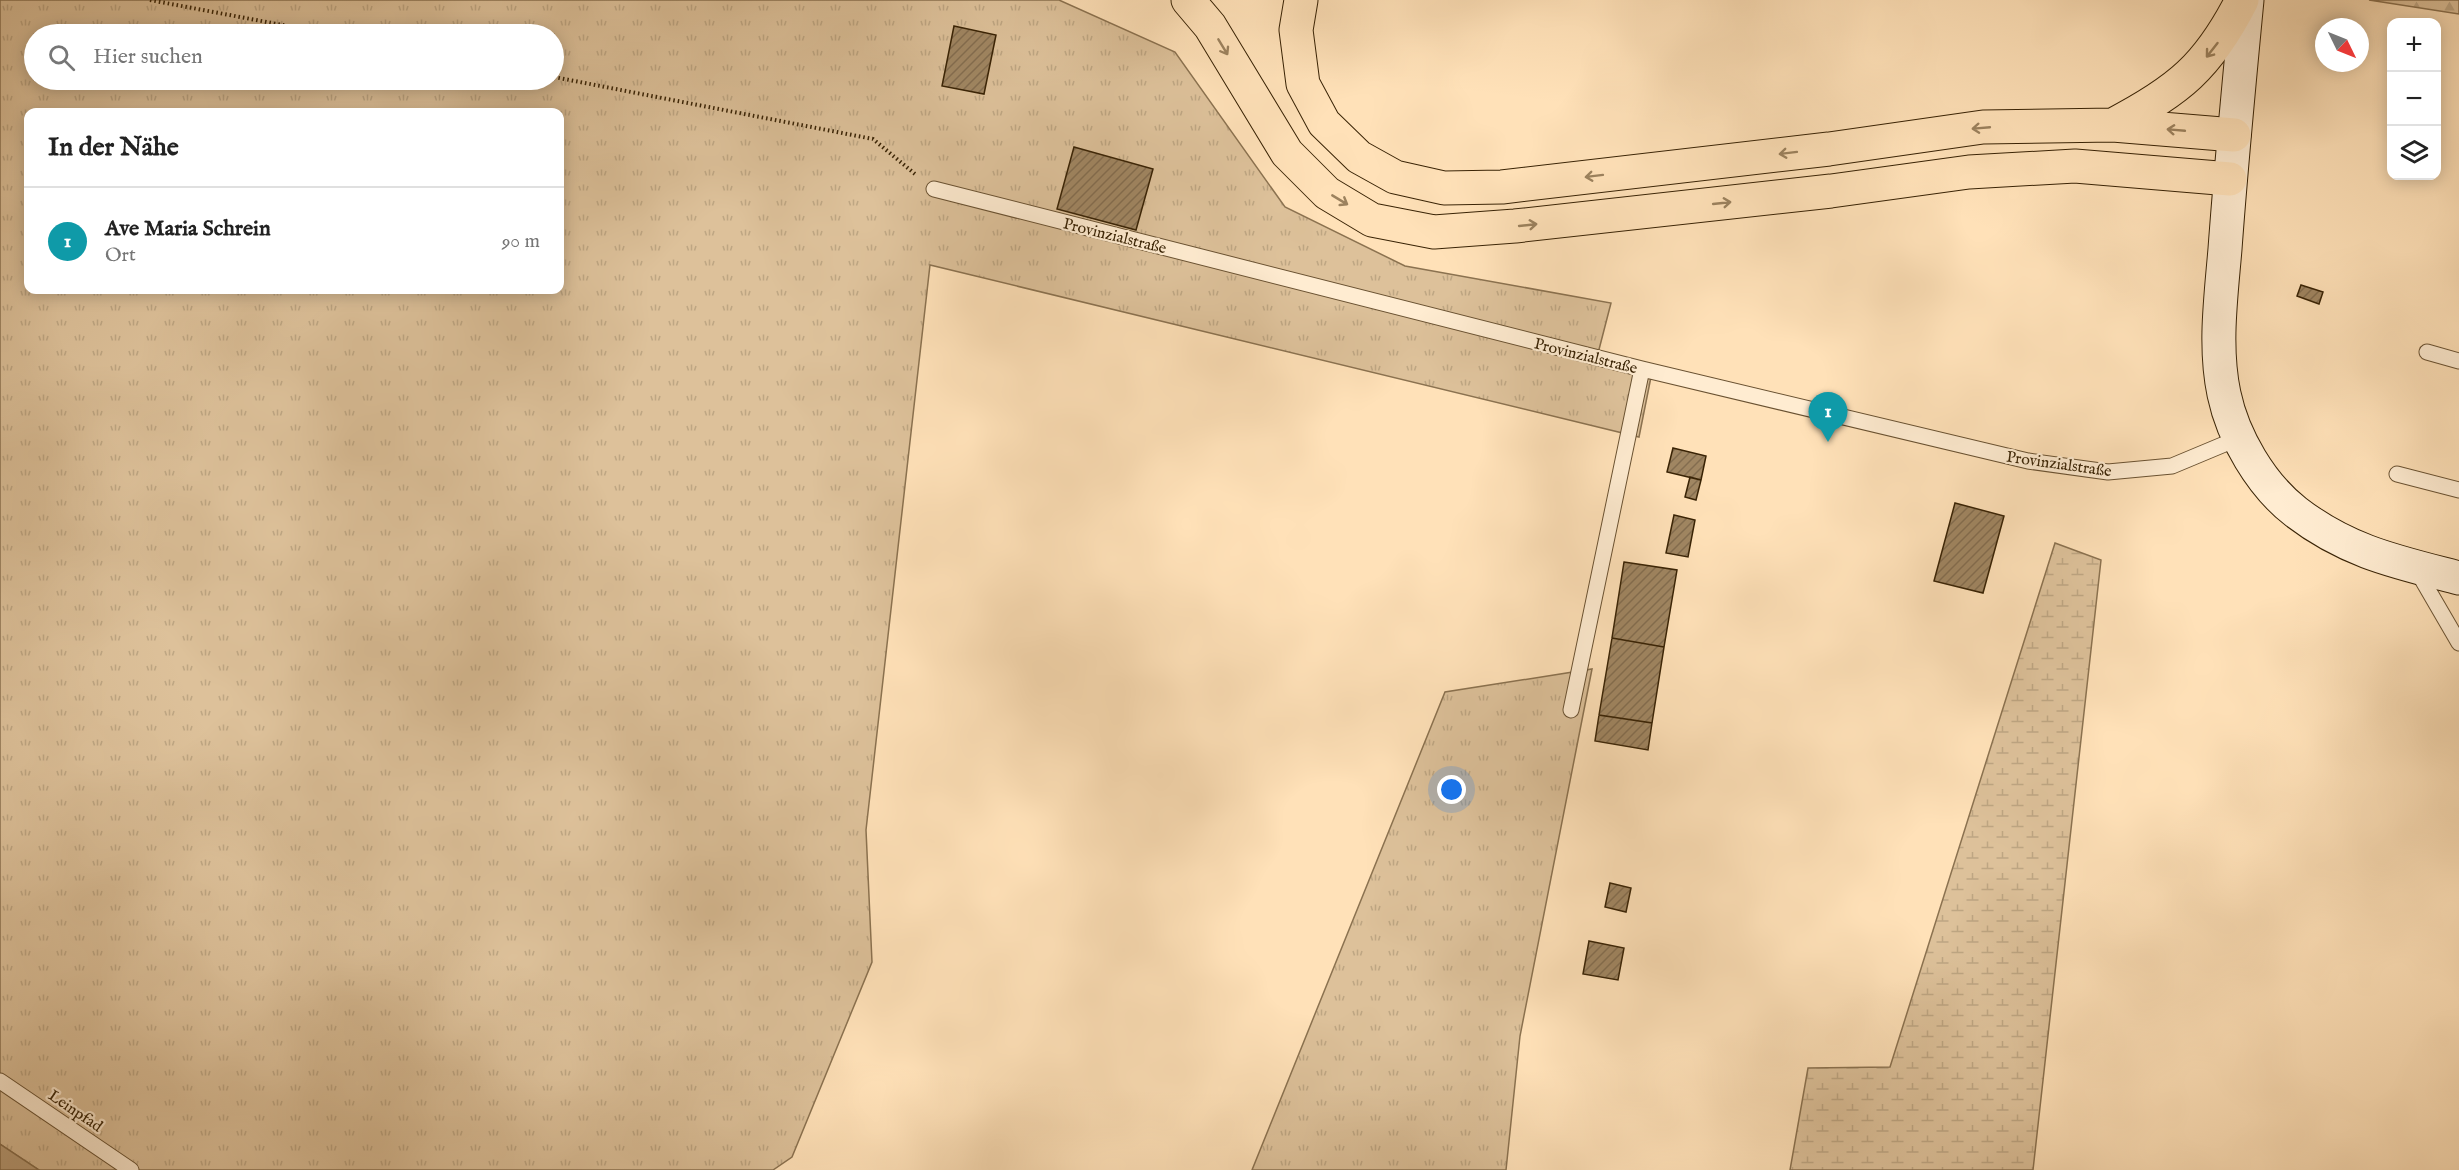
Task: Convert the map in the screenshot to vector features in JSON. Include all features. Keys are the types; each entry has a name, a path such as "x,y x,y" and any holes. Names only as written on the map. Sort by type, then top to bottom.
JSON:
{"highway":[{"path":"1188,0 1210,26 1287,153 1327,193 1372,220 1434,232 1515,226 1819,192 1969,172 2075,166 2230,179"},
{"path":"1302,0 1296,30 1303,84 1324,123 1359,157 1395,177 1444,188 1502,187 1983,127 2113,125 2234,135"},
{"path":"2113,125 2152,104 2195,71 2224,35 2242,0"}],"main road":[{"path":"2247,0 2218,341 2224,395 2239,438 2262,477 2295,511 2343,543 2377,557 2459,578"}],"lane":[{"name":"Provinzialstraße","path":"934,189 1642,369 2028,461 2108,472 2172,466 2239,438"},
{"path":"2427,352 2459,361"},
{"path":"1571,710 1642,369"},
{"path":"2397,474 2459,490"},
{"path":"2414,567 2459,643"},
{"name":"Leinpfad","path":"0,1081 131,1170"}],"path":[{"path":"150,0 277,24"},
{"path":"564,79 873,139 934,189"}],"green space":[{"path":"0,0 1059,0 1175,52 1285,207 1405,266 1611,303 1595,365 1651,377 1639,437 930,265 866,830 872,962 792,1157 773,1170 39,1170 0,1144"},
{"path":"2369,0 2459,0 2459,14"},
{"path":"2055,543 2101,560 2033,1170 1790,1170 1808,1068 1890,1067"},
{"path":"1592,669 1520,1036 1506,1170 1252,1170 1445,692"}],"shaded area":[{"path":"0,1144 39,1170 0,1170"}],"building":[{"path":"954,26 996,35 984,94 942,86"},
{"path":"1074,147 1153,169 1136,230 1057,209"},
{"path":"2301,285 2323,292 2319,304 2297,296"},
{"path":"1673,448 1706,456 1701,480 1667,472"},
{"path":"1690,477 1701,480 1696,500 1685,497"},
{"path":"1955,503 2004,516 1983,593 1934,581"},
{"path":"1674,515 1695,520 1688,557 1666,553"},
{"path":"1624,562 1677,570 1664,647 1612,638"},
{"path":"1612,638 1664,647 1652,723 1599,715"},
{"path":"1599,715 1652,723 1648,750 1595,741"},
{"path":"1610,883 1631,888 1626,912 1605,907"},
{"path":"1589,941 1624,948 1618,980 1583,974"}],"place":[{"name":"Ave Maria Schrein","path":"1828,442"}]}
